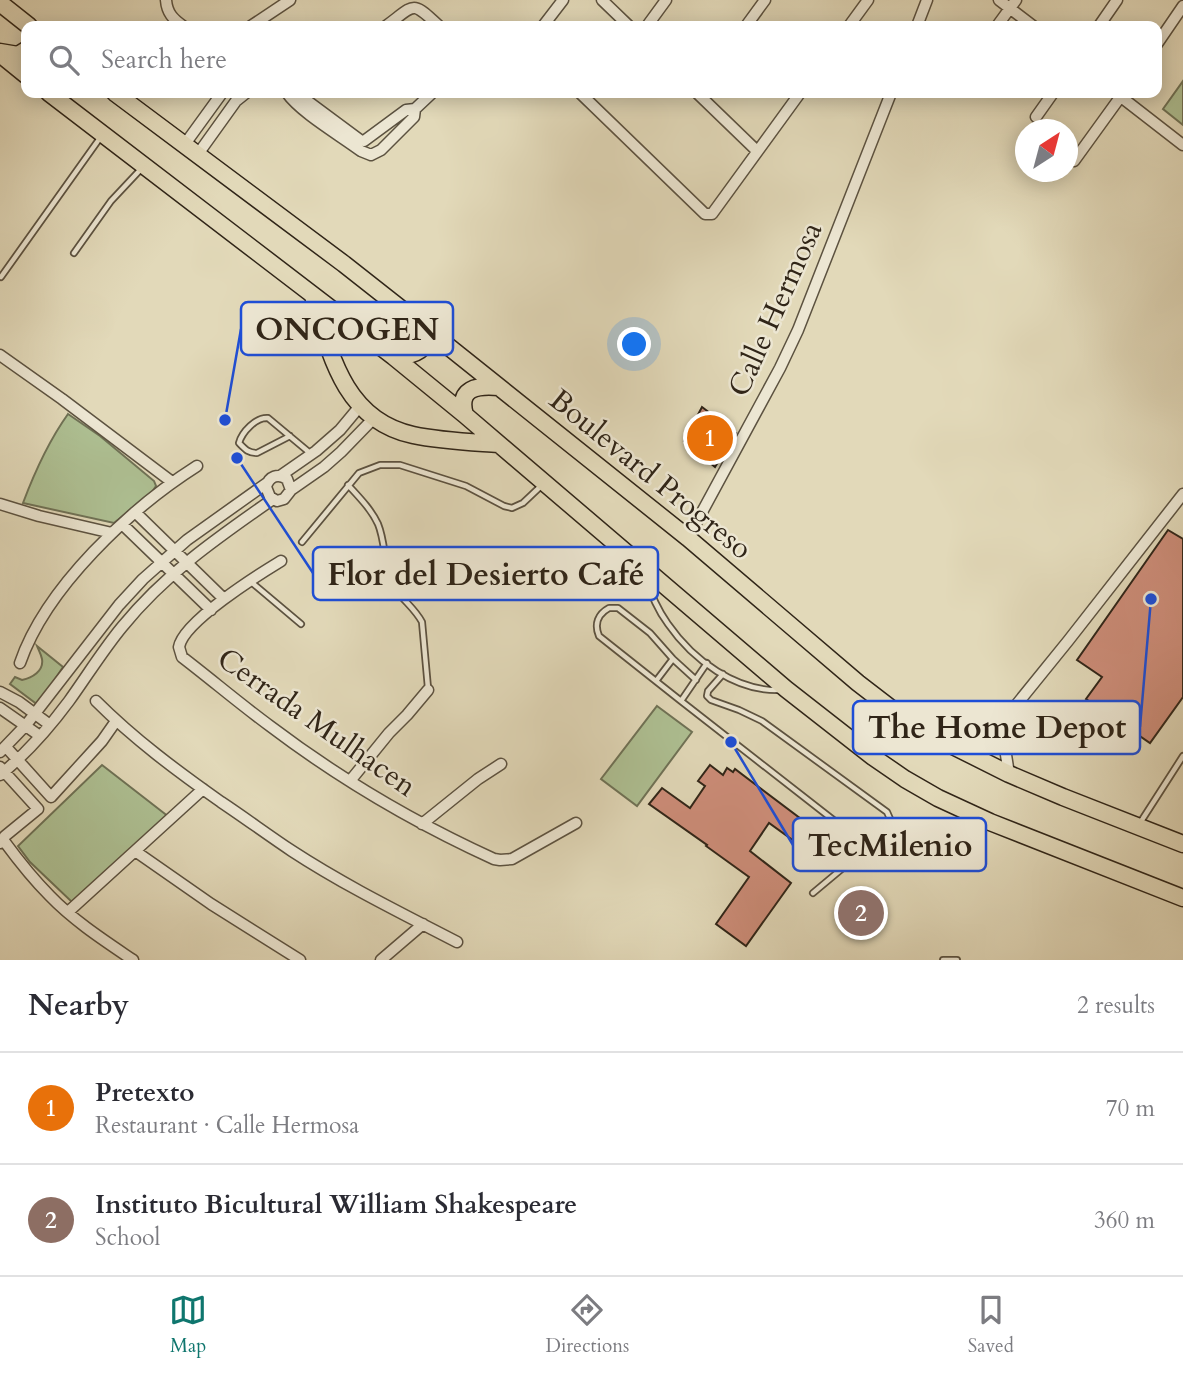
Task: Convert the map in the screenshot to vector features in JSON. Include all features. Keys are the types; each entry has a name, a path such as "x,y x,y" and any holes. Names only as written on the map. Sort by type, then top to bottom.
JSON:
{"main road":[{"path":"0,3 22,21"},
{"path":"0,53 21,53"},
{"path":"0,53 21,71"},
{"path":"56,98 394,357 786,689 873,757 938,798 990,822 1183,898"},
{"name":"Boulevard Progreso","path":"122,98 424,327 688,538 897,713 945,742 1009,774 1183,844"},
{"path":"313,296 335,366 345,386 360,406 374,418 412,435 498,444"},
{"path":"394,357 414,354 421,350 426,342 424,327"},
{"path":"465,415 465,396 471,390 479,387 499,387"}],"street":[{"path":"166,0 168,12 175,21"},
{"path":"258,21 290,0"},
{"path":"547,21 563,0"},
{"path":"602,0 624,21"},
{"path":"651,21 666,0"},
{"path":"750,21 765,0"},
{"path":"853,21 869,0"},
{"path":"919,21 927,0"},
{"path":"999,0 1013,4 1028,21"},
{"path":"1102,21 1117,0"},
{"path":"1001,21 1013,4"},
{"path":"393,21 415,6 433,21"},
{"path":"1162,37 1183,6"},
{"path":"191,149 220,98"},
{"path":"231,98 236,101"},
{"path":"191,149 240,98"},
{"path":"299,98 351,144 370,155"},
{"path":"300,98 365,141"},
{"path":"365,141 406,110 415,109 427,98"},
{"path":"585,98 705,214 712,214 796,98"},
{"path":"702,98 757,151"},
{"name":"Calle Hermosa","path":"688,538 794,340 889,98"},
{"path":"1036,117 1049,98"},
{"path":"1078,155 1117,98"},
{"path":"1123,98 1183,145"},
{"path":"370,155 381,149 414,117 415,109"},
{"path":"365,141 370,155"},
{"path":"0,355 172,482"},
{"path":"116,721 102,741 51,797 3,750 26,725 119,605 162,562 272,477 280,476 312,455 340,430 360,406"},
{"path":"267,483 266,491 273,499 277,501 288,497 291,490 324,467 374,418"},
{"path":"20,663 42,615 79,569 135,512 197,466"},
{"path":"280,476 289,482 291,490"},
{"path":"945,742 980,733 1004,720 1183,494"},
{"path":"133,960 52,898 2,842 5,836 38,809 1,771 17,761 50,725 121,629 173,573 205,546 273,499"},
{"path":"0,504 112,533"},
{"path":"135,512 224,599"},
{"path":"122,524 211,610 281,561"},
{"name":"Cerrada Mulhacen","path":"211,610 183,637 179,648 183,657 270,726 350,781 422,824 500,860 512,859 576,823"},
{"path":"350,781 428,690"},
{"path":"0,691 50,725"},
{"path":"96,701 116,721 203,789 293,852 356,889 457,942"},
{"path":"0,708 40,736"},
{"path":"1004,720 1009,774"},
{"path":"422,824 501,764"},
{"path":"68,912 203,789"},
{"path":"135,851 211,904 300,960"},
{"path":"381,960 423,924"}],"lane":[{"path":"1,277 103,135"},
{"path":"74,253 111,201 144,166"},
{"path":"290,436 257,453 245,450 239,443 243,433 264,416 268,418 290,436 312,455"},
{"path":"302,542 359,473 380,465 400,465 466,486 512,508 523,503 544,483"},
{"path":"348,485 368,507 378,525 390,578 397,592 417,612 422,622 428,690"},
{"path":"642,568 654,600 668,624 681,640 707,663 741,684 768,690 786,689"},
{"path":"249,581 301,624"},
{"path":"696,680 673,659 656,638 618,608 609,608 598,618 596,629 599,636 868,847"},
{"path":"656,681 673,659"},
{"path":"681,701 707,663"},
{"path":"723,674 708,691 711,699 762,721 887,812 891,821 888,830 813,893"},
{"path":"1138,827 1183,756"},
{"path":"943,960 957,960"}],"green space":[{"path":"1183,81 1183,125 1163,109"},
{"path":"68,414 100,436 154,481 156,486 152,492 114,523 23,503 42,457"},
{"path":"37,646 63,667 38,705 10,684 15,677 26,679 39,670 42,659"},
{"path":"657,706 692,732 637,806 601,779"},
{"path":"102,765 169,817 74,904 30,862 18,846"}],"building":[{"path":"702,407 736,433 715,467 684,441"},
{"path":"1168,530 1183,539 1183,697 1150,743 1086,699 1102,677 1077,660"},
{"path":"710,765 723,775 727,768 733,772 735,769 825,837 812,854 769,823 750,851 791,883 746,946 716,924 749,877 649,804 662,788 690,808 705,786 698,781"}],"place":[{"name":"ONCOGEN","path":"225,420"},
{"name":"Pretexto","path":"710,438"},
{"name":"Flor del Desierto Café","path":"237,458"},
{"name":"The Home Depot","path":"1151,599"},
{"name":"TecMilenio","path":"731,742"},
{"name":"Instituto Bicultural William Shakespeare","path":"861,913"}]}
